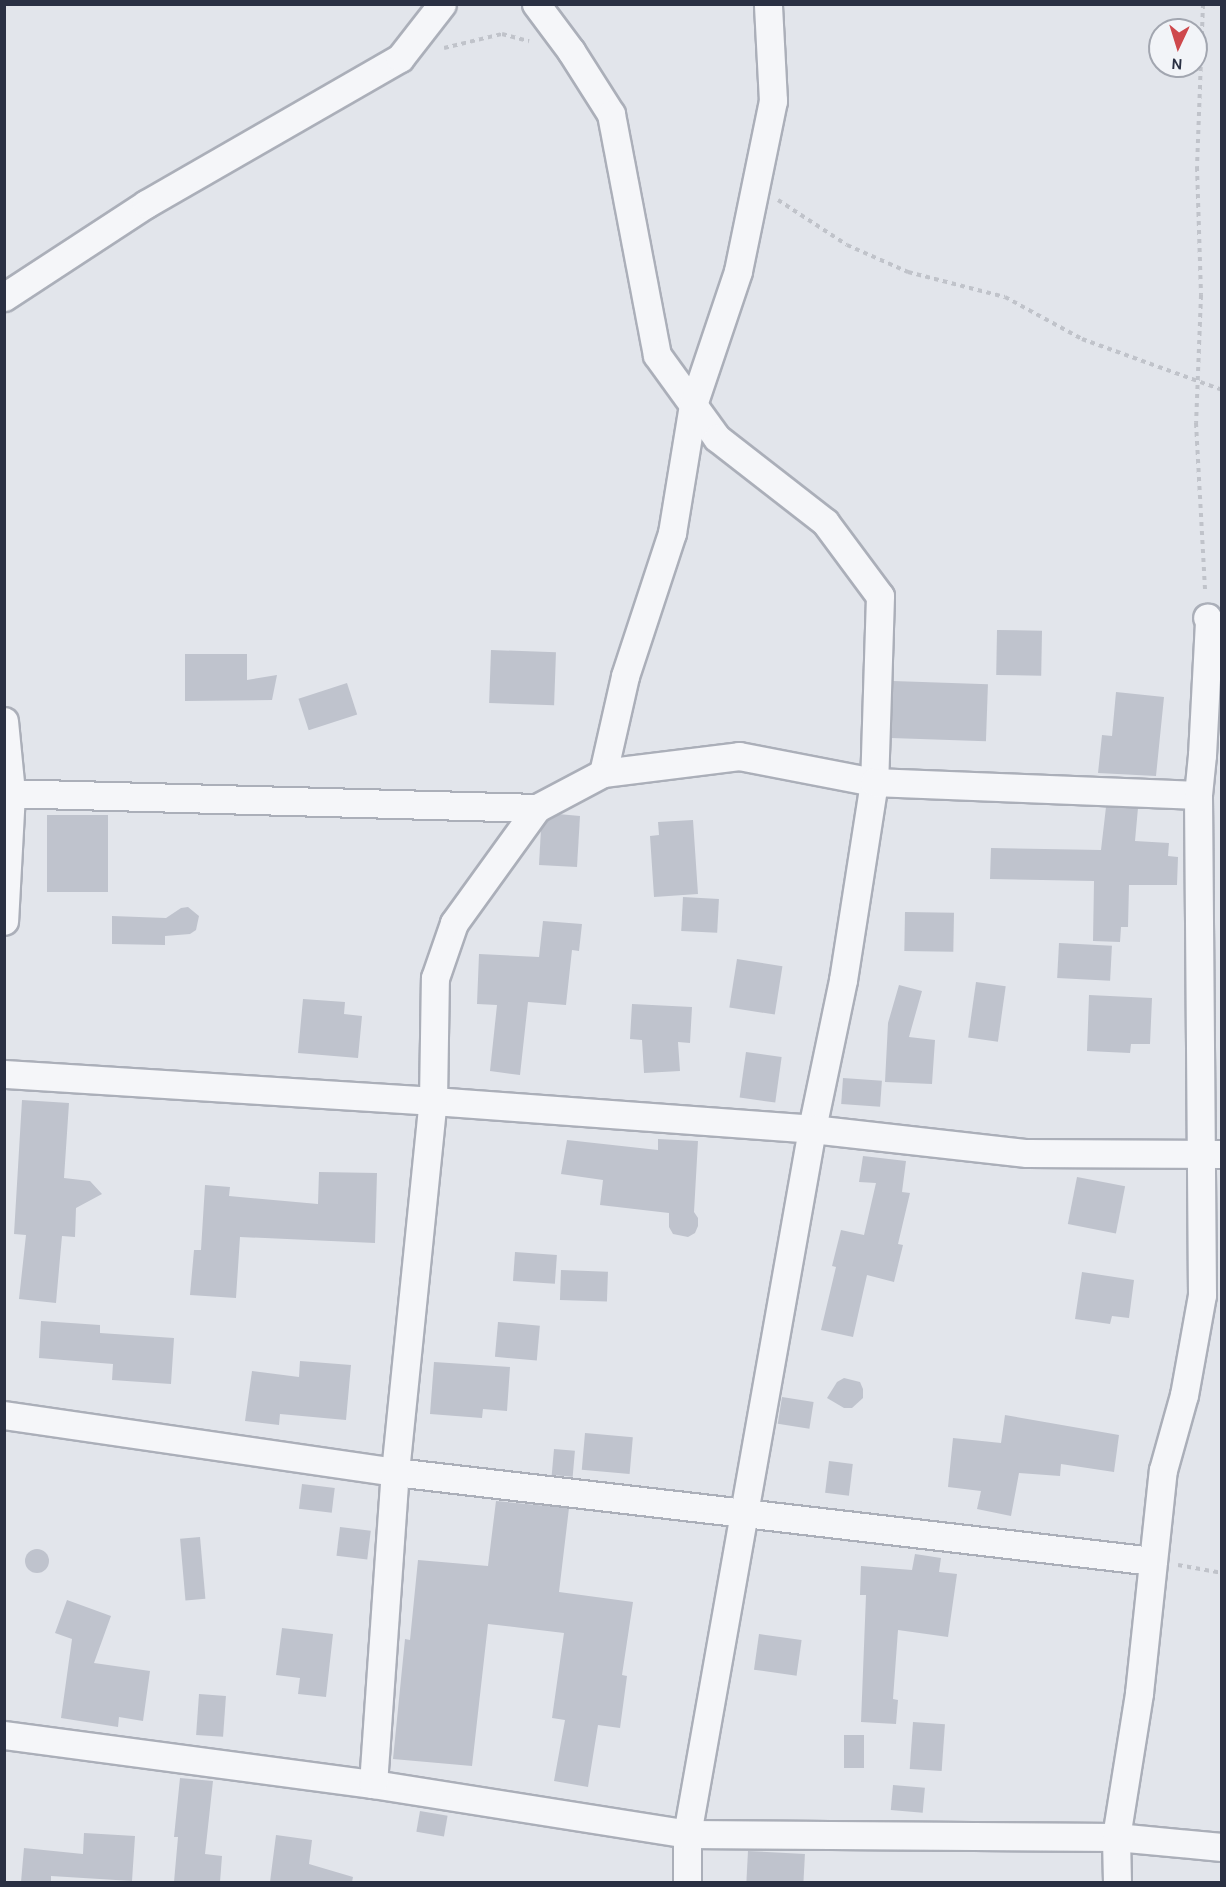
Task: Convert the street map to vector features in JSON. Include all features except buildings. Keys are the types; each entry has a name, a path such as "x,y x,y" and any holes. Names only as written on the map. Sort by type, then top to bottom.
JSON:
{"street":[{"path":"4,297 146,204 400,58 442,4"},
{"path":"536,4 571,51 611,114 657,355 717,438 825,522 880,596 874,782 843,980 812,1129 687,1834 687,1882"},
{"path":"603,773 625,676 672,533 693,405 738,271 773,101 768,4"},
{"path":"1117,1882 1116,1837 1139,1693 1163,1470 1184,1395 1202,1295 1211,1153 1198,795 1206,688 1209,621 1207,617"},
{"path":"4,721 8,793 4,921"},
{"path":"374,1784 395,1472 433,1101 435,978 454,923 537,808 603,773 739,756 874,782 1198,795"},
{"path":"8,793 537,808"},
{"path":"4,1074 433,1101 812,1129 1027,1153 1211,1153"},
{"path":"4,1415 395,1472 1153,1561"},
{"path":"4,1735 374,1784 687,1834 1116,1837 1221,1847"}],"path":[{"path":"1203,4 1197,167 1200,295 1197,382 1198,489 1207,617"},
{"path":"400,58 502,34 571,51"},
{"path":"755,185 847,245 908,272 1005,297 1082,339 1221,390"},
{"path":"1153,1561 1221,1573"}]}
